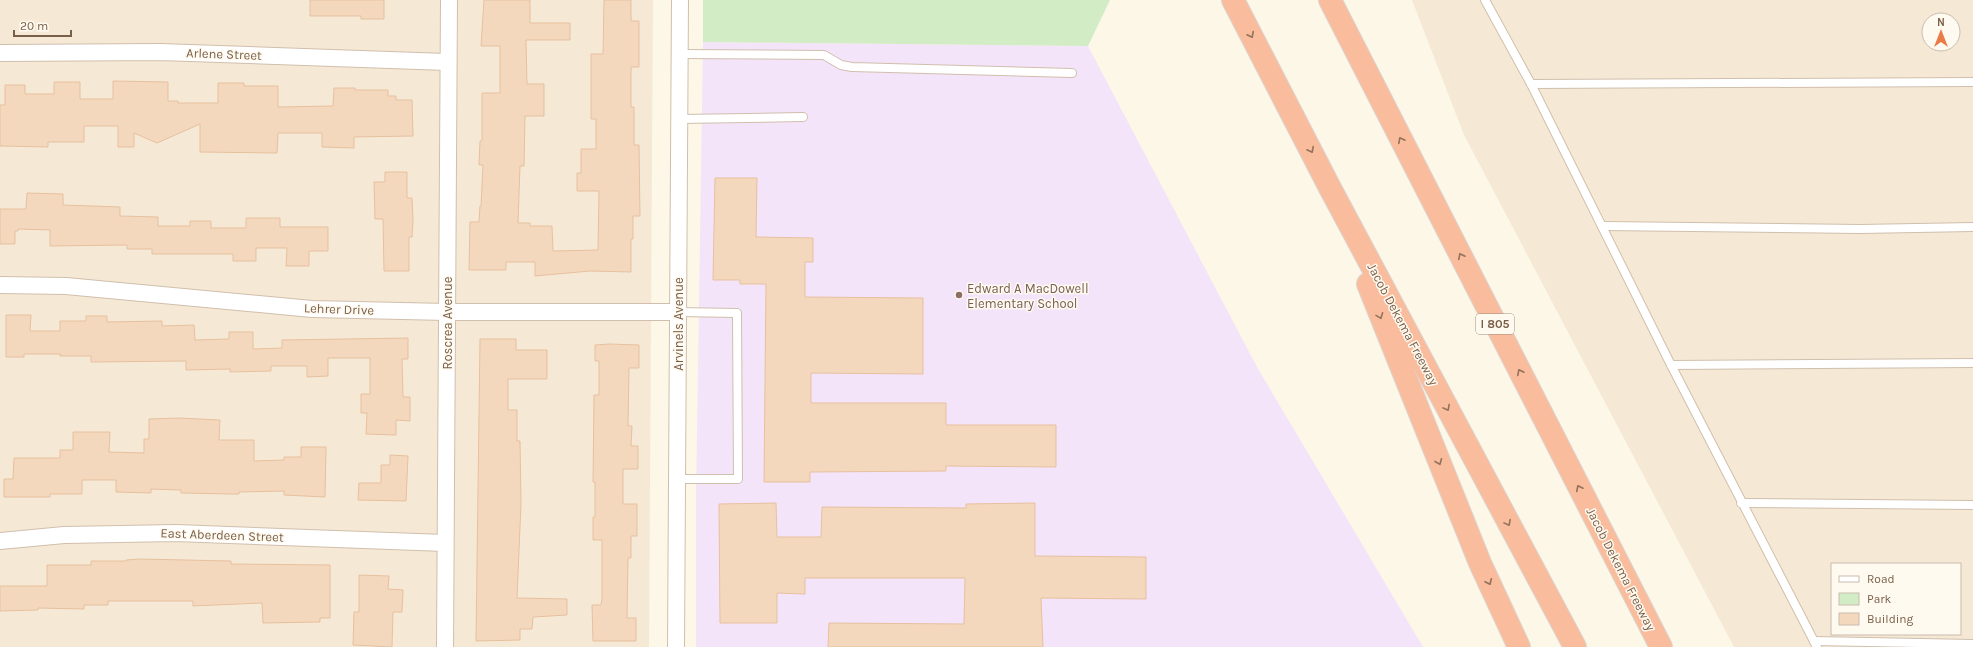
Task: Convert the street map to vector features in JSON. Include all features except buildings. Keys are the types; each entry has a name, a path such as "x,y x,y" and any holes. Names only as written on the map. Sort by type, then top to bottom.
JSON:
{"highway":[{"name":"Jacob Dekema Freeway","path":"1233,0 1330,188 1575,647"},
{"name":"Jacob Dekema Freeway","path":"1330,0 1661,647"},
{"path":"1330,188 1480,563 1519,647"}],"street":[{"name":"Roscrea Avenue","path":"445,647 447,62 449,0"},
{"name":"Arvinels Avenue","path":"676,647 680,0"},
{"name":"Arlene Street","path":"0,53 160,52 447,62"},
{"name":"Lehrer Drive","path":"0,285 66,286 312,309 447,312 679,312"},
{"name":"East Aberdeen Street","path":"0,541 64,535 176,533 445,543"}],"lane":[{"path":"1485,0 1531,84 1671,365 1815,644 1973,644"},
{"path":"680,54 824,55 841,66 852,67 1072,73"},
{"path":"1531,84 1973,82"},
{"path":"680,119 803,117"},
{"path":"1602,226 1852,229 1973,227"},
{"path":"677,479 738,479 737,313 679,312"},
{"path":"1671,365 1973,363"},
{"path":"1741,503 1973,504"}],"shaded area":[{"path":"0,0 653,0 649,647 0,647"},
{"path":"1412,0 1973,0 1973,647 1734,647 1464,135"},
{"name":"Edward A MacDowell Elementary School","path":"703,42 1088,46 1257,367 1423,647 696,647 696,498"}],"green space":[{"path":"703,0 1110,0 1088,46 703,42"}],"place":[{"name":"Edward A MacDowell Elementary School","path":"959,295"}]}
